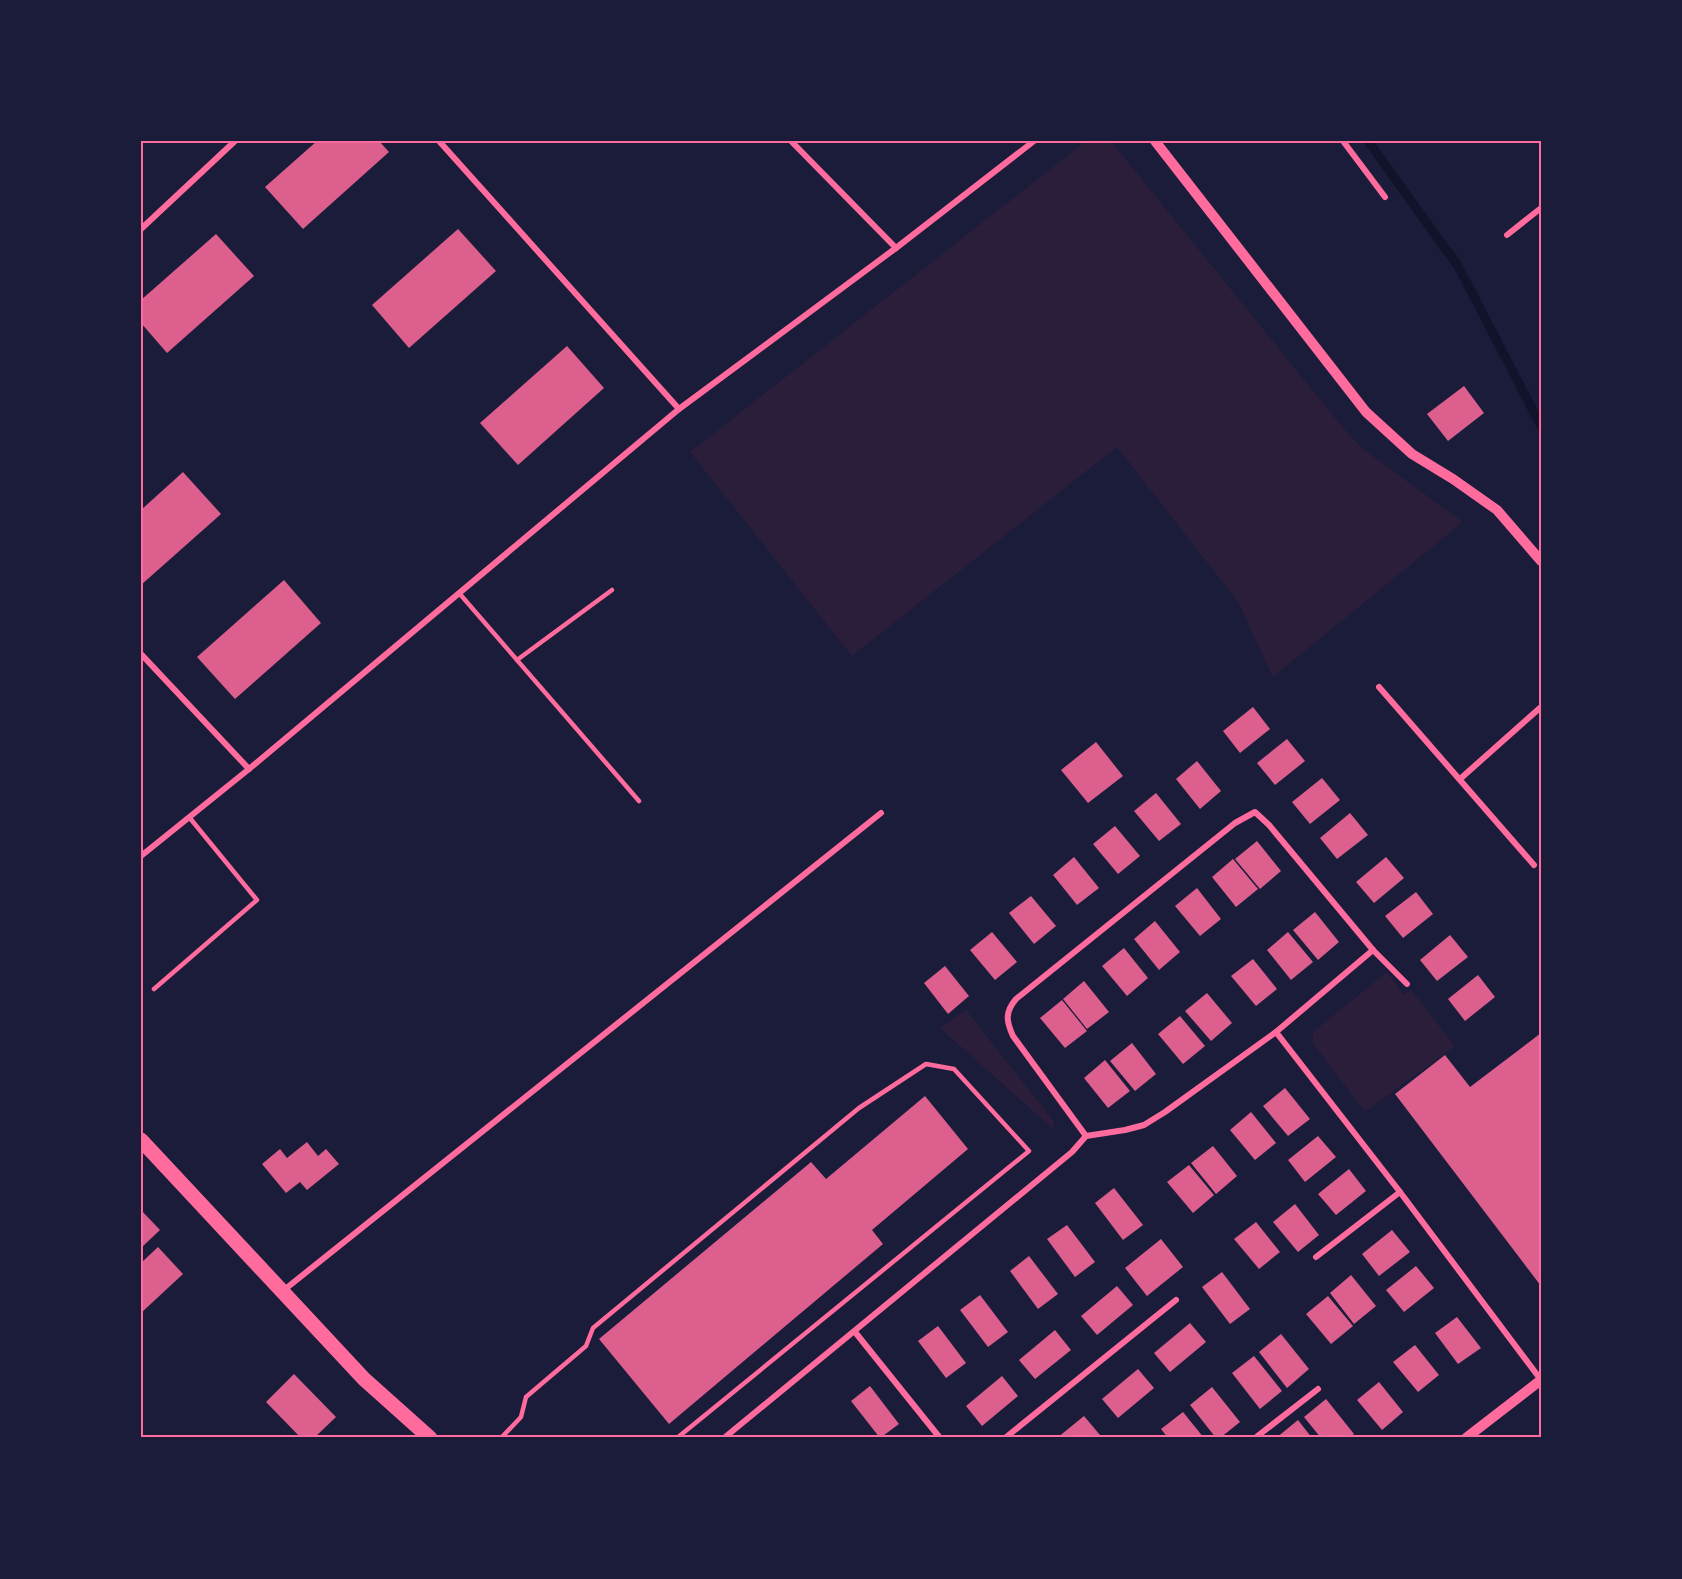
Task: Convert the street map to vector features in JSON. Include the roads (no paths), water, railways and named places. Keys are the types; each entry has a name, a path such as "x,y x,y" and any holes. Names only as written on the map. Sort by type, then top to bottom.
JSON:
{"main road":[{"path":"141,1140 364,1379 430,1438"}],"street":[{"path":"141,229 236,141"},
{"path":"439,141 679,409"},
{"path":"791,141 896,248"},
{"path":"141,856 249,769 679,409 896,248 1034,141"},
{"path":"1155,141 1366,412 1412,454 1497,510 1541,561"},
{"path":"1343,141 1385,197"},
{"path":"1507,235 1541,208"},
{"path":"141,654 249,769"},
{"path":"1379,687 1534,865"},
{"path":"1460,779 1541,707"},
{"path":"1086,1136 1013,1036 1006,1015 1010,1006 1235,823 1255,812 1269,825 1373,950 1407,984"},
{"path":"281,1292 881,813"},
{"path":"724,1438 1072,1152 1086,1136 1144,1125 1165,1112 1276,1032 1373,950"},
{"path":"1276,1032 1541,1380 1466,1438"},
{"path":"1316,1257 1400,1192"},
{"path":"1005,1438 1176,1300"},
{"path":"855,1332 940,1438"},
{"path":"1255,1438 1318,1389"}],"lane":[{"path":"516,660 612,590"},
{"path":"459,593 639,801"},
{"path":"154,989 257,900 189,817"},
{"path":"501,1438 521,1417 526,1397 586,1346 593,1328 859,1108 926,1064 954,1069 1029,1150 677,1438"}],"waterway":[{"path":"1368,141 1458,266 1541,426"}]}
